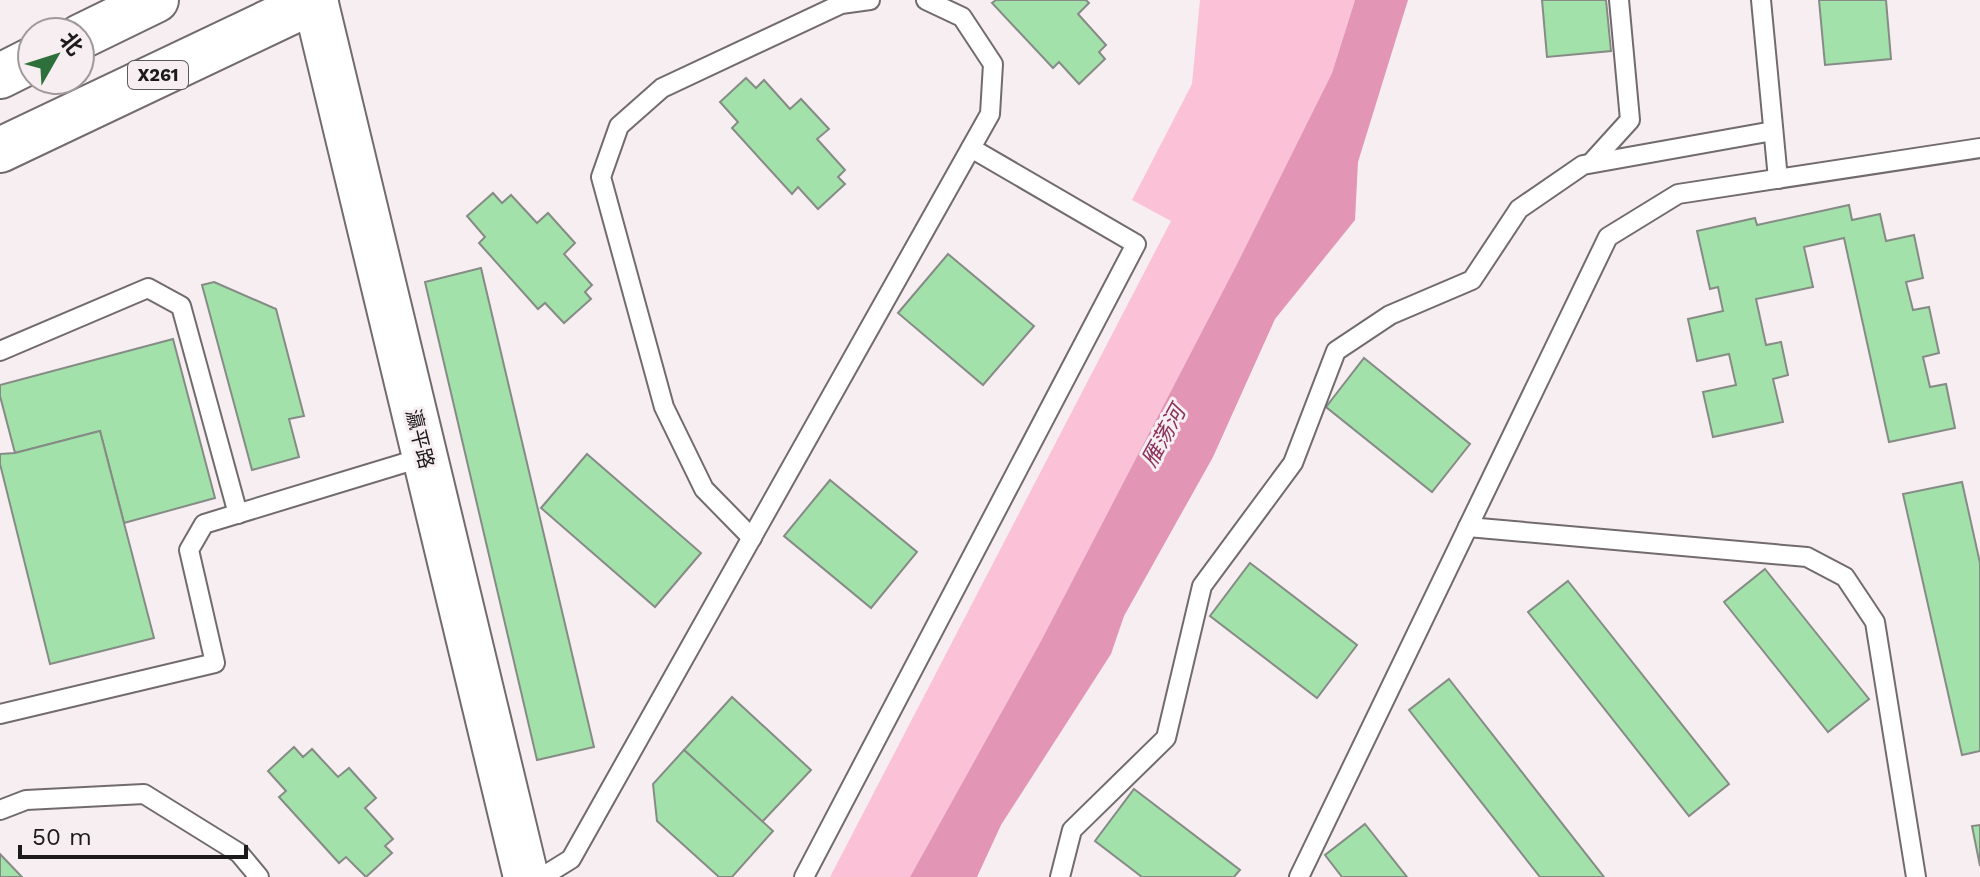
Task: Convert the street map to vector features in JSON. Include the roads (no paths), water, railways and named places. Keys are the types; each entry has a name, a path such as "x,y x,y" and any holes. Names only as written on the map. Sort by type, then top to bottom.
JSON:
{"street":[{"path":"96,29 156,0"},
{"name":"X261","path":"0,150 315,0"},
{"name":"瀛平路","path":"315,0 526,877"}],"lane":[{"path":"752,538 704,489 664,407 601,177 619,126 662,88 841,4 870,0"},
{"path":"542,877 571,859 990,114 993,64 962,17 926,0"},
{"path":"1591,163 1630,120 1619,0"},
{"path":"1761,0 1778,179"},
{"path":"1060,877 1072,830 1166,738 1202,586 1293,463 1336,351 1390,315 1472,280 1519,209 1583,165 1773,131"},
{"path":"804,877 1136,244 971,148"},
{"path":"1299,877 1608,237 1678,194 1980,148"},
{"path":"0,351 148,288 181,306 238,514"},
{"path":"0,714 215,663 189,550 204,524 424,457"},
{"path":"1468,527 1807,557 1845,577 1875,622 1916,877"},
{"path":"0,810 26,800 144,794 239,853 259,877"}],"water":[{"name":"雁荡河","path":"1355,0 1408,0 1358,162 1355,220 1275,319 1213,457 1124,616 1111,654 1001,825 977,877 910,877 1041,641 1237,264 1332,73"}]}
